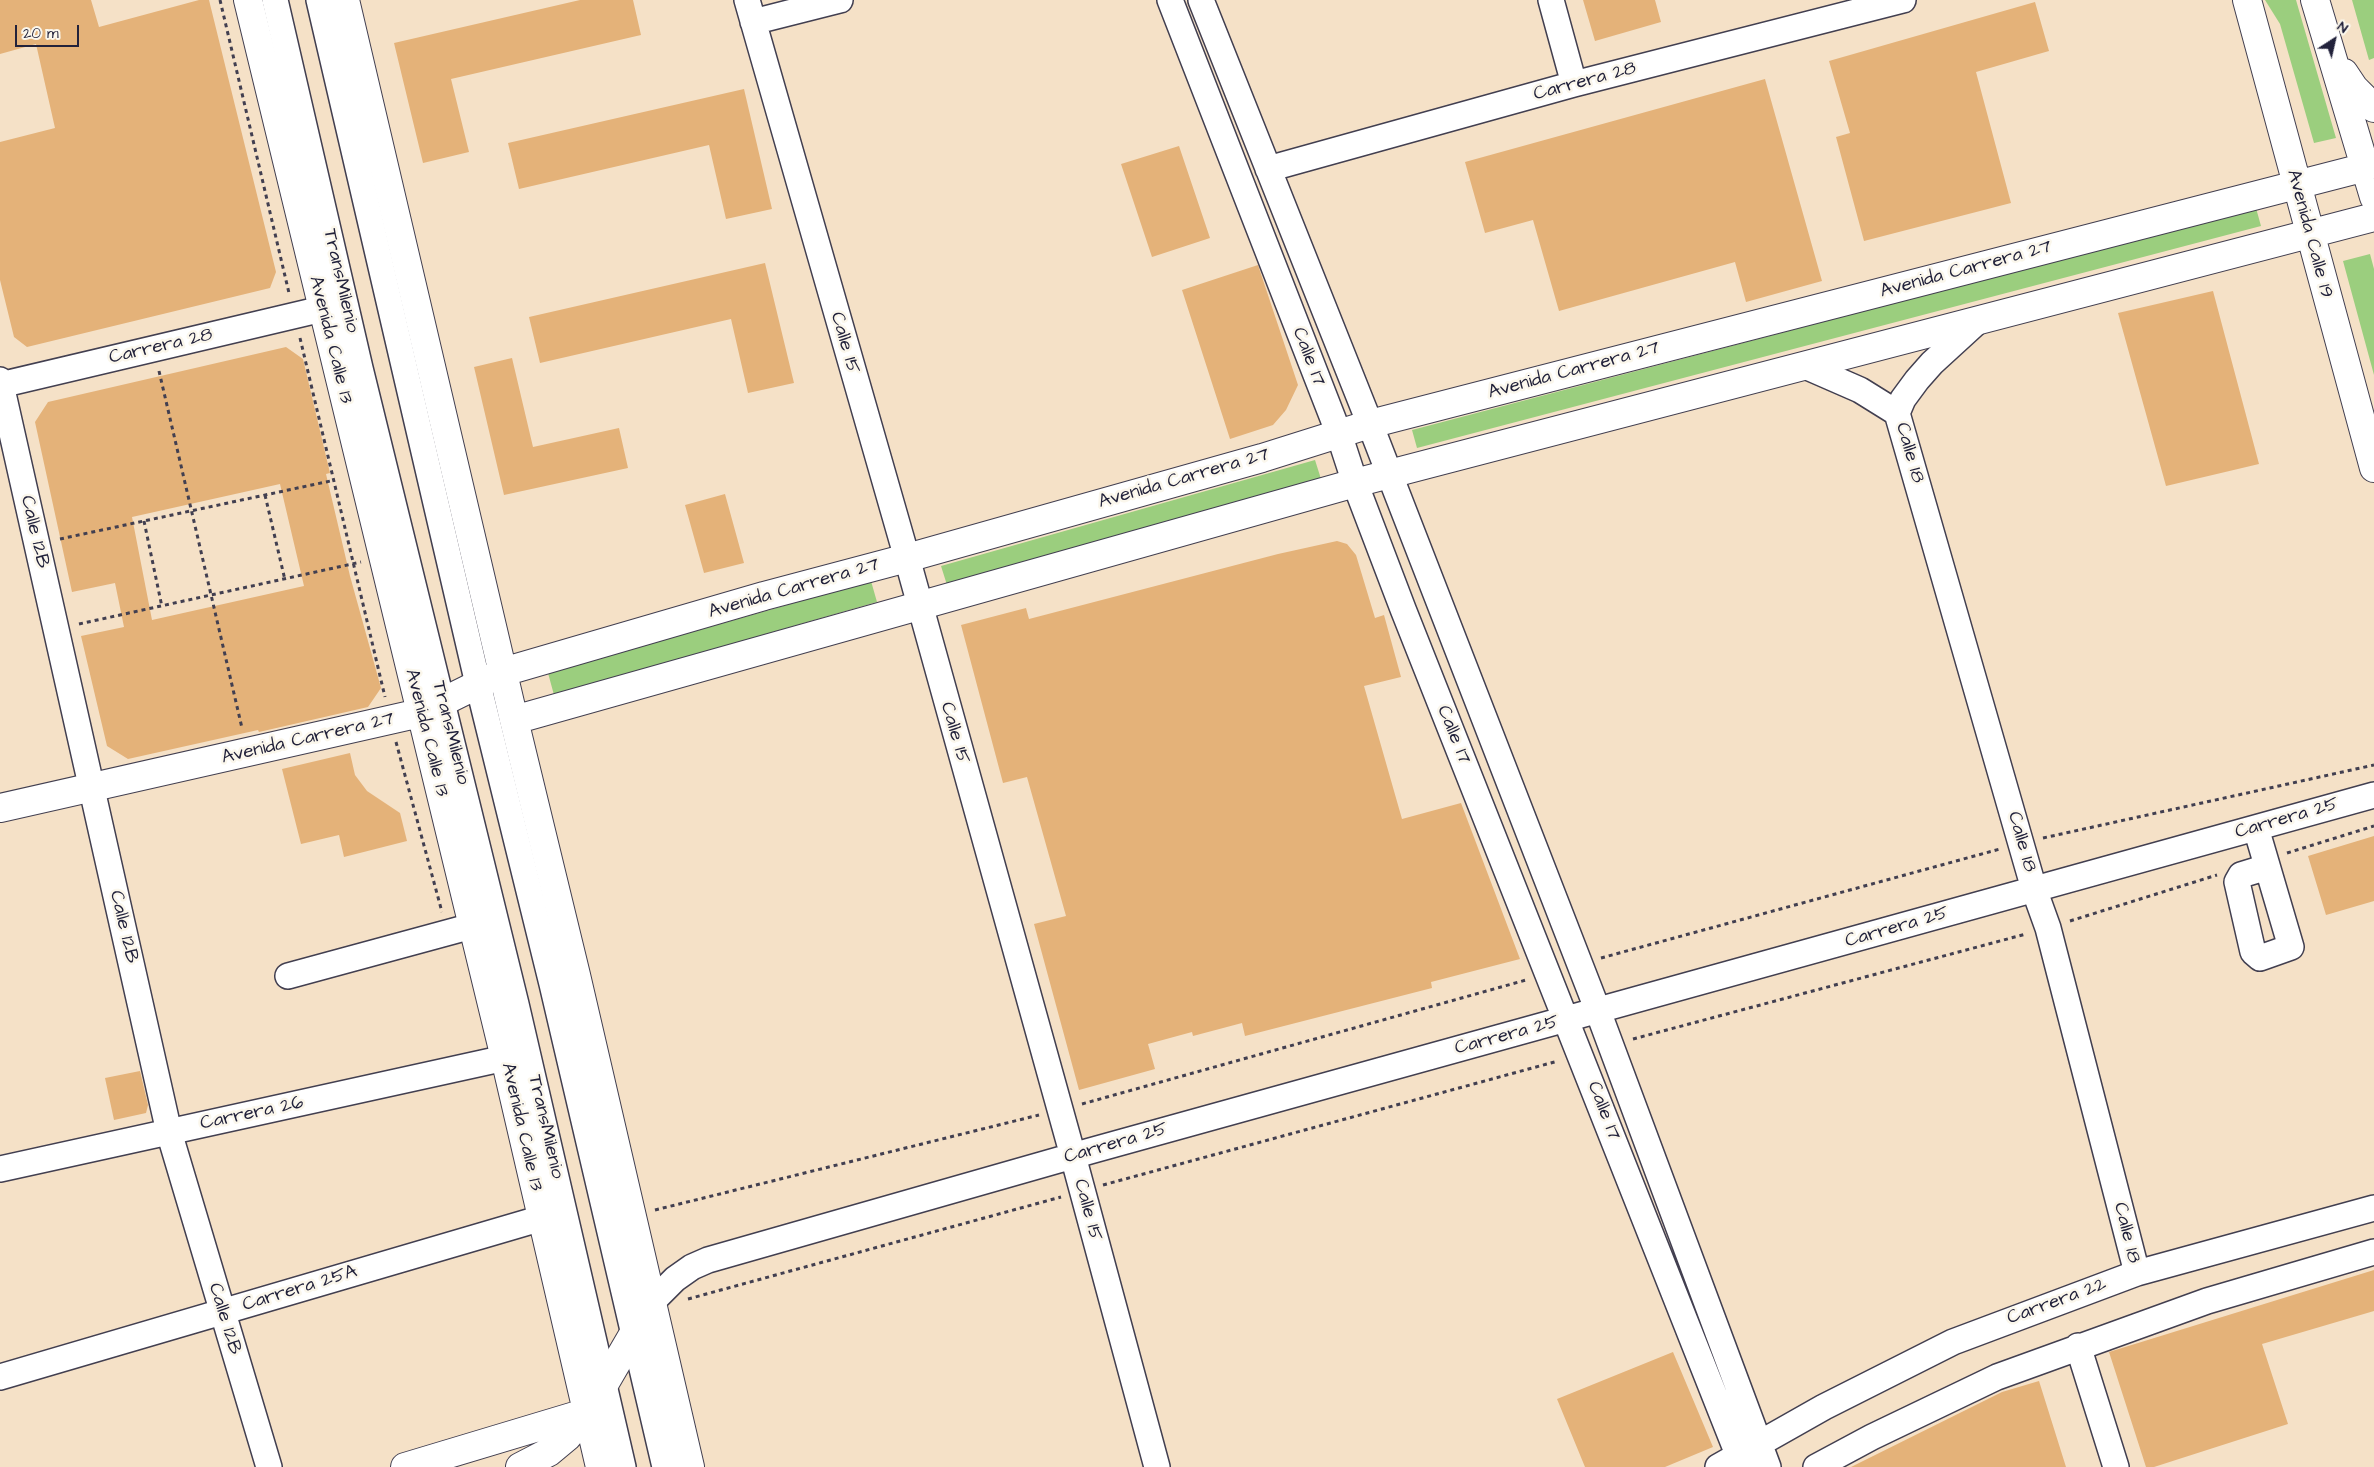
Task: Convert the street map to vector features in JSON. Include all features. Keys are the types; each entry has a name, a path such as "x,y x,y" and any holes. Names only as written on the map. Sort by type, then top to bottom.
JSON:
{"main road":[{"name":"Avenida Calle 13","path":"248,0 383,558 432,708 472,926 494,1061 542,1218 600,1467"},
{"path":"345,0 514,720 576,975 690,1467"},
{"name":"Avenida Calle 19","path":"2246,0 2374,468"},
{"path":"2315,0 2370,166 2374,197"},
{"path":"2332,53 2354,88 2374,108"},
{"name":"Avenida Carrera 27","path":"0,808 432,708 503,672 1370,424 2370,166"},
{"path":"514,720 918,604 1355,482 1389,475 2374,217"},
{"path":"520,1467 549,1452 567,1437 588,1412 652,1302"},
{"path":"405,1467 588,1412"}],"street":[{"name":"TransMilenio","path":"275,0 360,368 432,708 605,1382 623,1467"},
{"name":"TransMilenio","path":"319,0 478,684 552,984 665,1467"},
{"path":"750,11 840,0"},
{"name":"Calle 17","path":"1170,0 1339,434 1355,482 1580,1054 1746,1460"},
{"name":"Calle 17","path":"1201,0 1370,424 1598,1011 1746,1460"},
{"path":"1551,0 1574,84"},
{"name":"Carrera 28","path":"1268,169 1574,84 1875,4 1903,0"},
{"name":"Calle 15","path":"750,11 906,558 1073,1156 1157,1467"},
{"name":"Carrera 28","path":"0,383 322,309"},
{"name":"Calle 18","path":"1979,320 1932,363 1917,380 1903,399 1898,413 2034,889 2048,928 2137,1273"},
{"name":"Calle 18","path":"1805,366 1860,390 1898,413"},
{"name":"Calle 12B","path":"0,383 169,1132 269,1467"},
{"name":"Carrera 25","path":"652,1302 675,1279 692,1267 708,1260 1073,1156 2374,795"},
{"path":"2256,828 2266,864"},
{"path":"288,976 472,926"},
{"name":"Carrera 26","path":"0,1169 494,1061"},
{"name":"Carrera 22","path":"1746,1460 1824,1407 1953,1342 2137,1273 2374,1208"},
{"name":"Carrera 25A","path":"0,1377 542,1218"},
{"path":"1816,1467 1872,1437 1997,1377 2078,1346 2207,1301 2374,1252"},
{"path":"2078,1346 2116,1467"}],"path":[{"path":"153,349 248,752"},
{"path":"37,544 362,474"},
{"path":"265,495 285,580"},
{"path":"144,521 162,607"},
{"path":"56,629 383,558"},
{"path":"1579,964 2021,843 2374,765"},
{"path":"2266,864 2374,826"},
{"path":"1610,1045 2048,928 2218,875"},
{"path":"649,1211 1060,1110 1549,974"},
{"path":"680,1301 1580,1054"}],"green space":[{"path":"2265,0 2296,0 2336,138 2314,143 2280,24"},
{"path":"2352,0 2374,0 2374,58 2369,60"},
{"path":"2256,208 2261,226 1417,448 1412,430"},
{"path":"2370,254 2374,269 2374,375 2343,261"},
{"path":"1315,460 1321,479 947,585 941,566"},
{"path":"871,581 877,602 554,695 548,673"}],"building":[{"path":"0,0 91,0 99,27 199,0 209,0 276,272 270,288 27,347 14,337 0,280 0,142 55,128 36,44 0,54"},
{"path":"580,0 633,0 641,35 451,79 469,152 423,163 394,43"},
{"path":"1583,0 1655,0 1661,22 1595,41"},
{"path":"2035,2 2049,51 1976,72 2011,203 1864,241 1836,137 1850,133 1829,61"},
{"path":"1765,79 1822,281 1746,302 1735,262 1559,311 1533,220 1485,233 1465,162"},
{"path":"744,89 772,209 726,219 709,145 519,189 508,143"},
{"path":"1179,146 1210,238 1152,257 1121,164"},
{"path":"765,263 794,383 748,393 731,319 540,363 529,317"},
{"path":"1258,265 1298,385 1286,410 1273,425 1230,439 1182,290"},
{"path":"2213,291 2259,464 2166,486 2118,313"},
{"path":"286,347 303,359 330,473 326,474 350,576 381,688 368,707 128,759 107,746 81,636 124,627 115,583 72,592 35,422 48,402","holes":["280,484 304,586 152,620 132,517"]},
{"path":"512,358 533,447 619,428 628,468 504,495 474,367"},
{"path":"725,494 744,563 704,573 685,505"},
{"path":"1337,541 1347,544 1356,555 1375,618 1384,615 1401,677 1364,686 1402,819 1461,803 1520,959 1431,982 1432,988 1245,1036 1242,1023 1193,1036 1192,1032 1148,1044 1155,1069 1079,1090 1034,924 1066,916 1027,777 1003,783 961,625 1026,608 1029,619 1278,554"},
{"path":"350,753 355,775 367,791 400,813 407,841 344,857 339,835 301,844 282,769"},
{"path":"2374,836 2374,901 2326,915 2308,856"},
{"path":"140,1071 148,1105 146,1113 114,1120 105,1078"},
{"path":"2374,1270 2374,1311 2262,1344 2288,1424 2154,1467 2146,1467 2109,1352"},
{"path":"1673,1352 1713,1447 1665,1467 1585,1467 1557,1399"},
{"path":"2039,1381 2066,1467 1851,1467 2002,1392"}]}
